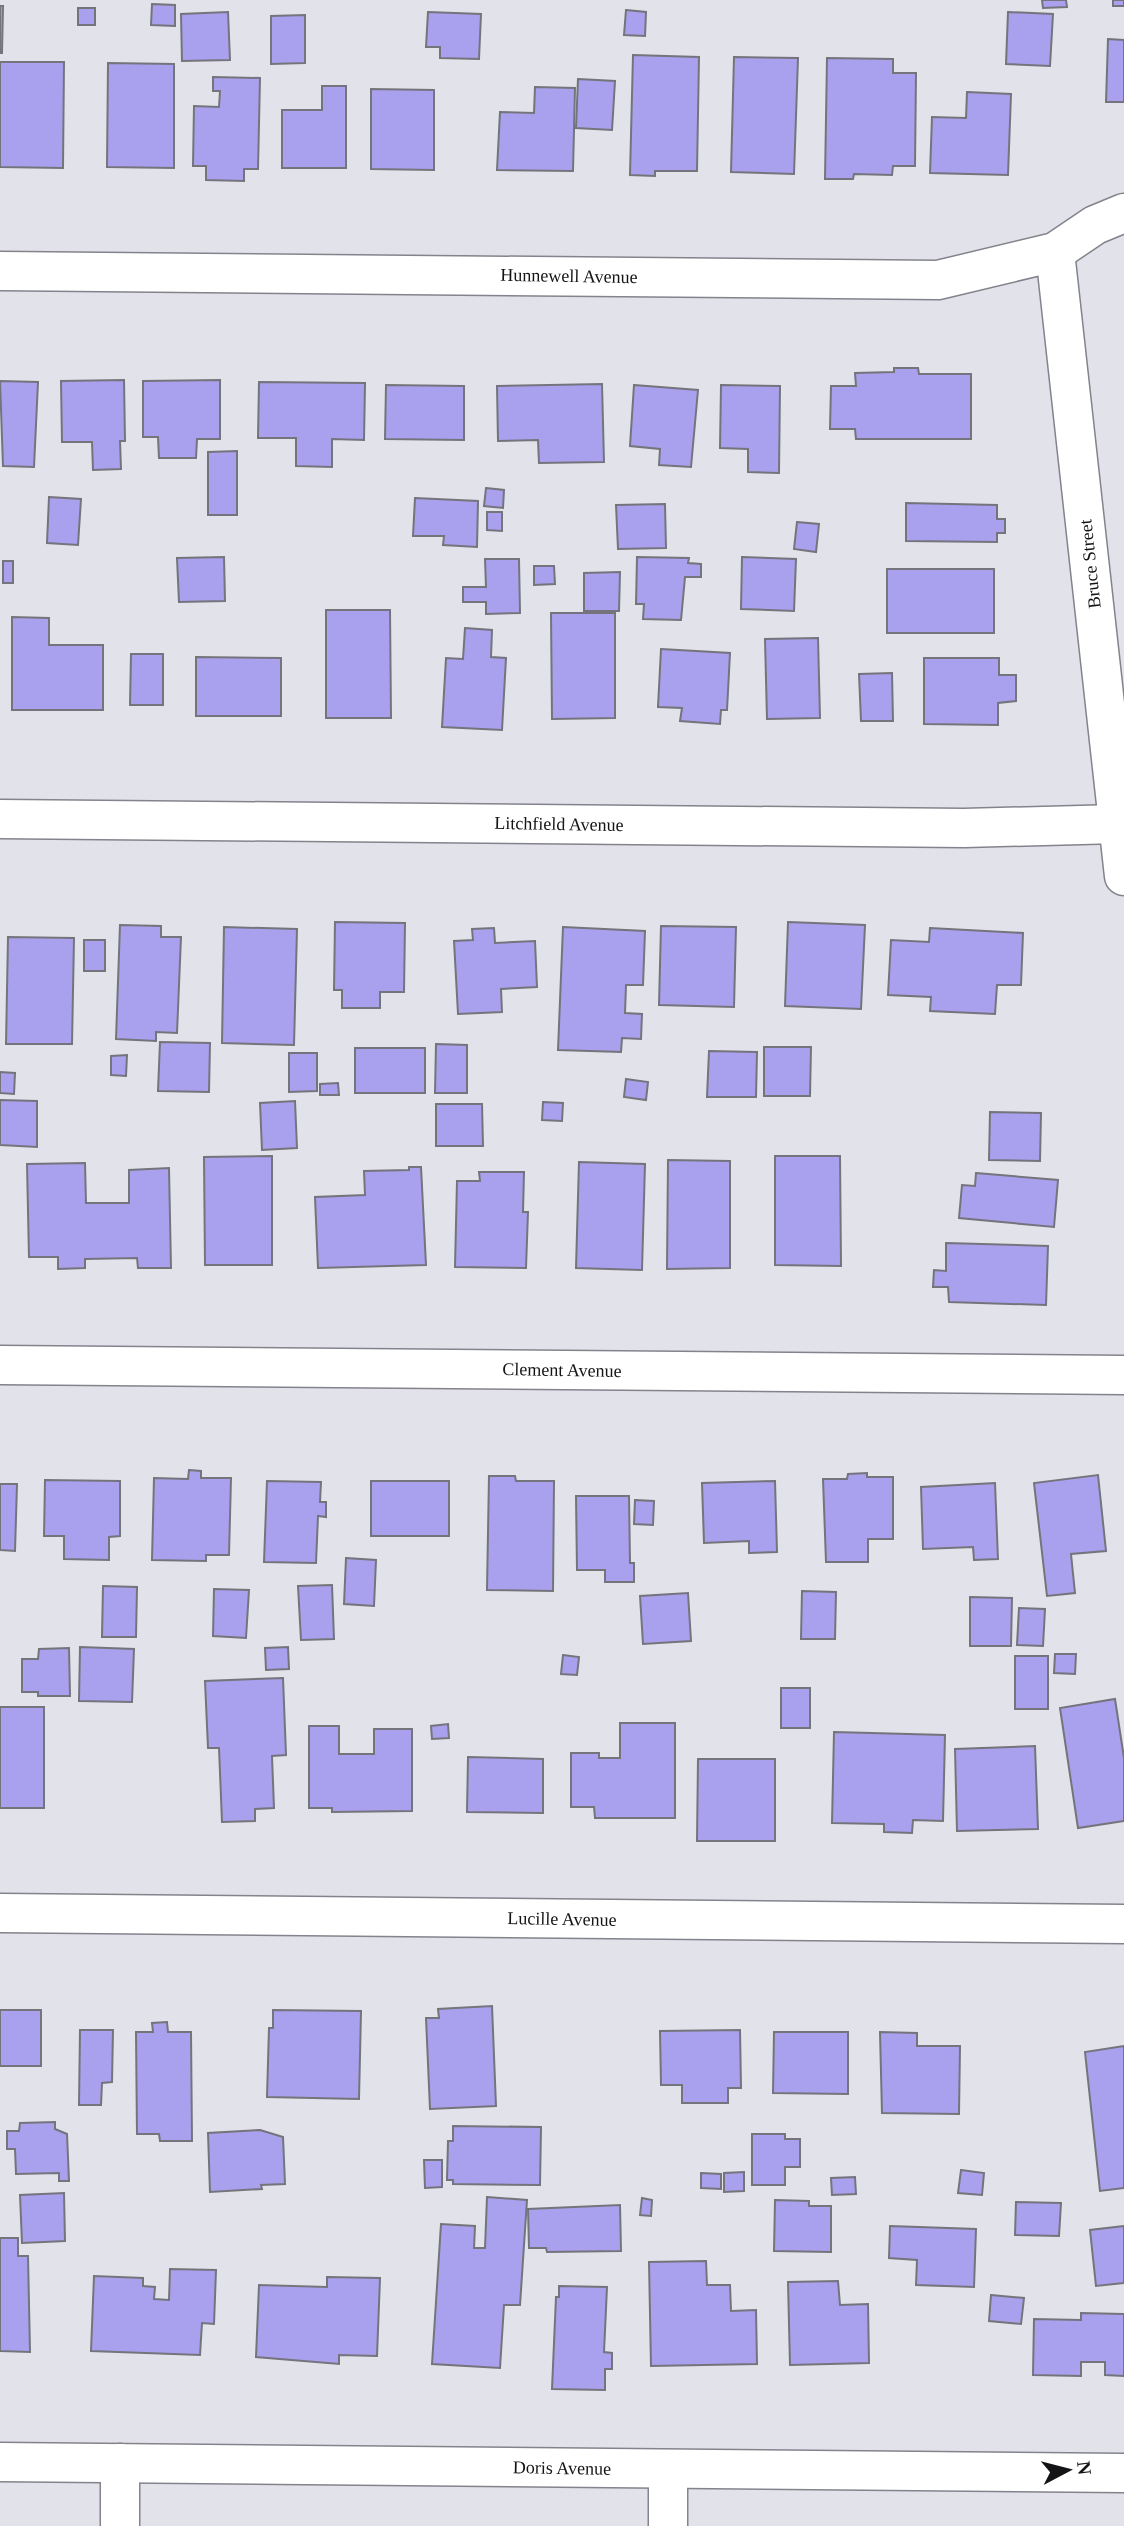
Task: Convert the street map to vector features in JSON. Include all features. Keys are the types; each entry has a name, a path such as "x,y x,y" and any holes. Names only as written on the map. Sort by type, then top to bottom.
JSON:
{"street":[{"name":"Hunnewell Avenue","path":"0,271 938,280 1055,252 1095,225 1124,214"},
{"name":"Bruce Street","path":"1055,252 1118,763 1118,824 1124,876"},
{"name":"Litchfield Avenue","path":"0,819 964,828 1118,824"},
{"name":"Clement Avenue","path":"0,1365 1124,1375"},
{"name":"Lucille Avenue","path":"0,1913 1124,1924"},
{"name":"Doris Avenue","path":"0,2462 1124,2473"},
{"path":"120,2463 120,2526"},
{"path":"668,2469 668,2526"}],"building":[{"path":"1042,0 1066,0 1067,7 1043,8"},
{"path":"1113,0 1124,0 1124,6 1113,6"},
{"path":"152,4 175,5 175,26 151,25"},
{"path":"0,6 3,6 2,53 0,53"},
{"path":"78,8 95,8 95,25 78,25"},
{"path":"626,10 646,12 645,36 624,35"},
{"path":"228,12 230,60 182,61 181,14"},
{"path":"428,12 481,14 479,59 440,58 440,47 426,47"},
{"path":"1008,12 1053,14 1050,66 1006,64"},
{"path":"305,15 305,63 271,64 271,16"},
{"path":"1108,39 1124,40 1124,102 1106,102"},
{"path":"633,55 699,57 697,171 655,171 655,176 630,175"},
{"path":"734,57 798,58 794,174 731,172"},
{"path":"827,58 893,59 893,73 916,73 915,166 893,166 892,175 854,174 853,179 825,179"},
{"path":"0,62 64,62 63,168 0,167"},
{"path":"108,63 174,64 174,168 107,167"},
{"path":"213,77 260,78 258,169 244,169 244,181 206,180 206,166 193,166 194,106 219,107 220,91 213,91"},
{"path":"578,79 615,81 612,130 576,128"},
{"path":"322,86 346,86 346,168 282,168 282,110 322,110"},
{"path":"535,87 575,88 573,171 497,170 500,112 534,113"},
{"path":"371,89 434,90 434,170 371,169"},
{"path":"967,92 1011,94 1008,175 930,173 932,117 966,118"},
{"path":"894,368 918,368 919,374 971,374 971,439 856,439 855,429 830,429 831,386 856,386 855,373 894,372"},
{"path":"124,380 125,441 120,441 121,469 93,470 92,442 62,442 61,381"},
{"path":"220,380 220,439 197,439 196,458 159,458 158,437 143,437 143,381"},
{"path":"0,381 38,382 34,467 3,466"},
{"path":"259,382 365,383 364,440 332,439 332,467 296,466 296,438 258,438"},
{"path":"602,384 604,462 539,463 538,440 498,441 497,386"},
{"path":"386,385 464,386 464,440 385,439"},
{"path":"634,385 698,390 691,467 659,465 660,449 630,446"},
{"path":"721,385 780,386 779,473 748,472 748,449 720,448"},
{"path":"237,451 237,515 208,515 208,452"},
{"path":"486,488 504,490 503,508 484,506"},
{"path":"49,497 81,499 78,545 47,543"},
{"path":"415,498 478,501 477,547 443,545 444,536 413,536"},
{"path":"906,503 997,505 997,519 1005,519 1005,533 997,533 997,542 906,541"},
{"path":"665,504 666,548 618,549 616,505"},
{"path":"487,512 502,512 502,531 487,530"},
{"path":"797,522 819,524 816,552 794,549"},
{"path":"224,557 225,601 179,602 177,558"},
{"path":"637,557 689,558 688,563 701,564 701,577 685,577 681,620 643,619 644,604 636,604"},
{"path":"742,557 796,559 794,611 741,609"},
{"path":"485,559 519,559 520,613 486,614 486,602 463,602 463,587 486,587"},
{"path":"3,561 13,561 13,583 3,583"},
{"path":"534,566 554,566 555,584 534,585"},
{"path":"887,569 994,569 994,633 887,633"},
{"path":"620,572 619,611 584,611 584,573"},
{"path":"326,610 390,610 391,718 326,718"},
{"path":"551,613 615,613 615,718 552,719"},
{"path":"12,617 49,618 49,645 103,645 103,710 12,710"},
{"path":"465,628 492,630 491,657 506,658 502,730 442,727 446,658 463,659"},
{"path":"818,638 820,718 767,719 765,639"},
{"path":"661,649 730,653 727,710 721,710 720,724 680,721 682,708 658,707"},
{"path":"131,654 163,654 163,705 130,705"},
{"path":"196,657 281,658 281,716 196,716"},
{"path":"924,658 999,658 999,675 1016,675 1016,701 998,703 998,725 924,724"},
{"path":"892,673 893,721 861,721 859,674"},
{"path":"335,922 405,923 404,992 380,992 380,1008 342,1008 342,990 334,990"},
{"path":"788,922 865,925 861,1009 785,1006"},
{"path":"120,925 161,926 161,937 181,937 177,1033 156,1032 156,1041 116,1039"},
{"path":"661,926 736,927 734,1007 659,1005"},
{"path":"224,927 297,929 294,1045 222,1043"},
{"path":"563,927 645,931 643,985 626,985 625,1013 642,1014 641,1039 622,1038 621,1052 558,1050"},
{"path":"494,928 495,943 535,941 537,987 501,989 502,1012 458,1014 454,941 473,940 472,929"},
{"path":"930,928 1023,933 1021,985 997,985 995,1014 930,1011 931,997 888,995 891,940 929,942"},
{"path":"8,937 74,938 72,1044 6,1044"},
{"path":"84,940 105,940 105,971 84,971"},
{"path":"160,1042 210,1043 209,1092 158,1091"},
{"path":"436,1044 467,1045 467,1093 435,1093"},
{"path":"764,1047 811,1047 810,1096 764,1096"},
{"path":"355,1048 425,1048 425,1093 355,1093"},
{"path":"709,1051 757,1052 756,1097 707,1097"},
{"path":"289,1053 317,1053 317,1091 289,1092"},
{"path":"127,1055 126,1076 111,1075 111,1056"},
{"path":"0,1072 15,1073 14,1094 0,1093"},
{"path":"626,1079 648,1082 646,1100 624,1097"},
{"path":"338,1083 339,1095 320,1095 320,1084"},
{"path":"0,1100 37,1101 37,1147 0,1145"},
{"path":"295,1101 297,1148 262,1150 260,1103"},
{"path":"543,1102 563,1103 562,1121 542,1120"},
{"path":"436,1104 482,1104 483,1146 436,1146"},
{"path":"990,1112 1041,1113 1040,1161 989,1160"},
{"path":"272,1156 272,1265 205,1265 204,1157"},
{"path":"775,1156 840,1156 841,1266 775,1265"},
{"path":"668,1160 730,1161 730,1268 667,1269"},
{"path":"579,1162 645,1164 642,1270 576,1268"},
{"path":"85,1163 86,1203 129,1203 129,1170 169,1168 171,1268 138,1268 137,1258 85,1259 85,1268 58,1269 58,1257 29,1257 27,1164"},
{"path":"409,1167 421,1167 426,1265 318,1268 315,1197 365,1195 364,1171 409,1170"},
{"path":"479,1172 524,1172 523,1212 528,1212 526,1268 455,1267 457,1181 480,1181"},
{"path":"976,1173 1058,1180 1054,1227 959,1218 962,1185 975,1186"},
{"path":"946,1243 1048,1246 1046,1305 949,1302 948,1287 933,1287 934,1270 946,1271"},
{"path":"189,1470 201,1471 201,1478 231,1478 229,1555 206,1555 206,1561 152,1560 154,1478 188,1479"},
{"path":"867,1473 867,1477 893,1477 893,1539 868,1539 868,1562 826,1562 823,1479 847,1479 848,1474"},
{"path":"1098,1475 1106,1551 1071,1554 1075,1593 1047,1596 1034,1483"},
{"path":"489,1476 515,1476 516,1481 554,1481 553,1591 487,1590"},
{"path":"45,1480 120,1481 120,1536 109,1537 109,1560 64,1559 64,1536 44,1536"},
{"path":"267,1481 321,1482 320,1502 326,1502 326,1517 318,1516 316,1563 264,1562"},
{"path":"371,1481 449,1481 449,1536 371,1536"},
{"path":"775,1481 777,1552 749,1553 749,1541 704,1543 702,1483"},
{"path":"995,1483 998,1559 974,1560 973,1547 923,1549 921,1487"},
{"path":"0,1484 17,1484 15,1551 0,1550"},
{"path":"576,1496 629,1496 630,1563 634,1563 634,1582 605,1582 605,1570 577,1570"},
{"path":"635,1500 654,1501 653,1525 634,1524"},
{"path":"346,1558 376,1560 374,1606 344,1604"},
{"path":"332,1585 334,1639 301,1640 298,1586"},
{"path":"103,1586 137,1587 136,1637 102,1637"},
{"path":"214,1589 249,1590 246,1638 213,1636"},
{"path":"802,1591 836,1592 835,1639 801,1639"},
{"path":"688,1593 691,1641 643,1644 640,1596"},
{"path":"970,1597 1012,1598 1011,1646 970,1646"},
{"path":"1019,1608 1045,1609 1043,1646 1017,1645"},
{"path":"80,1647 134,1649 132,1702 79,1701"},
{"path":"288,1647 289,1669 266,1670 265,1648"},
{"path":"69,1648 70,1696 38,1696 38,1692 22,1692 22,1659 38,1659 39,1649"},
{"path":"1055,1654 1076,1654 1075,1674 1054,1673"},
{"path":"563,1655 579,1657 577,1675 561,1674"},
{"path":"1015,1656 1048,1656 1048,1709 1015,1709"},
{"path":"283,1678 286,1755 272,1756 274,1808 255,1809 255,1821 222,1822 219,1748 208,1748 205,1681"},
{"path":"781,1688 810,1688 810,1728 781,1728"},
{"path":"1115,1699 1124,1758 1124,1821 1078,1828 1060,1708"},
{"path":"0,1707 44,1707 44,1808 0,1808"},
{"path":"620,1723 675,1723 675,1818 595,1818 594,1807 571,1807 571,1753 599,1753 599,1758 620,1758"},
{"path":"448,1724 449,1738 432,1739 431,1726"},
{"path":"309,1726 339,1726 339,1754 374,1754 374,1729 412,1729 412,1811 332,1812 332,1808 309,1808"},
{"path":"834,1732 945,1735 943,1821 913,1820 912,1833 884,1832 884,1824 832,1823"},
{"path":"1035,1746 1038,1829 957,1831 955,1749"},
{"path":"468,1757 543,1759 543,1813 467,1812"},
{"path":"698,1759 775,1759 775,1841 697,1841"},
{"path":"492,2006 496,2106 430,2109 426,2018 439,2018 438,2009"},
{"path":"0,2010 41,2010 41,2066 0,2066"},
{"path":"273,2010 361,2011 359,2099 267,2097 269,2028 273,2028"},
{"path":"167,2022 168,2032 191,2032 192,2141 160,2141 159,2134 137,2134 136,2032 153,2032 152,2023"},
{"path":"80,2030 113,2030 112,2082 102,2083 101,2105 79,2105"},
{"path":"740,2030 741,2088 728,2088 728,2103 682,2103 682,2085 661,2085 660,2031"},
{"path":"774,2032 848,2032 848,2094 773,2093"},
{"path":"880,2032 917,2033 917,2046 960,2046 959,2114 882,2113"},
{"path":"1124,2046 1124,2188 1100,2191 1085,2052"},
{"path":"55,2122 55,2129 67,2134 69,2181 59,2181 59,2173 16,2174 15,2149 7,2149 7,2131 19,2131 20,2123"},
{"path":"453,2126 541,2127 540,2185 453,2184 453,2180 447,2180 448,2141 453,2141"},
{"path":"260,2130 283,2137 285,2184 261,2185 262,2189 210,2192 208,2133"},
{"path":"752,2134 785,2134 785,2139 800,2139 800,2167 785,2167 785,2185 752,2185"},
{"path":"424,2160 442,2160 442,2187 425,2188"},
{"path":"961,2170 984,2173 982,2195 958,2193"},
{"path":"744,2172 744,2191 724,2192 724,2173"},
{"path":"701,2173 721,2174 721,2189 701,2188"},
{"path":"855,2177 856,2194 832,2195 831,2178"},
{"path":"64,2193 65,2241 22,2243 20,2195"},
{"path":"487,2197 527,2200 520,2305 504,2305 500,2368 432,2364 441,2224 475,2226 474,2248 485,2248"},
{"path":"642,2198 652,2200 651,2216 640,2215"},
{"path":"775,2200 809,2201 809,2206 831,2206 831,2252 774,2251"},
{"path":"1016,2202 1061,2203 1059,2236 1015,2235"},
{"path":"620,2205 621,2251 547,2252 546,2248 529,2248 528,2209"},
{"path":"890,2226 976,2229 974,2287 916,2285 917,2260 889,2258"},
{"path":"1124,2226 1124,2283 1096,2286 1090,2230"},
{"path":"0,2238 18,2238 18,2256 28,2256 30,2352 0,2351"},
{"path":"706,2261 707,2285 730,2285 731,2311 756,2310 757,2364 651,2366 649,2262"},
{"path":"170,2269 216,2270 214,2324 202,2323 200,2355 91,2351 94,2276 143,2278 143,2286 155,2287 154,2299 169,2300"},
{"path":"327,2277 380,2278 377,2356 339,2355 339,2364 256,2357 259,2285 327,2287"},
{"path":"838,2281 840,2305 868,2304 869,2363 790,2365 788,2282"},
{"path":"559,2286 607,2287 604,2352 612,2353 612,2369 605,2369 605,2390 552,2389 556,2297 559,2297"},
{"path":"991,2295 1024,2298 1021,2324 989,2321"},
{"path":"1081,2313 1124,2314 1124,2376 1105,2375 1105,2362 1081,2362 1081,2376 1033,2375 1034,2319 1081,2320"}]}
